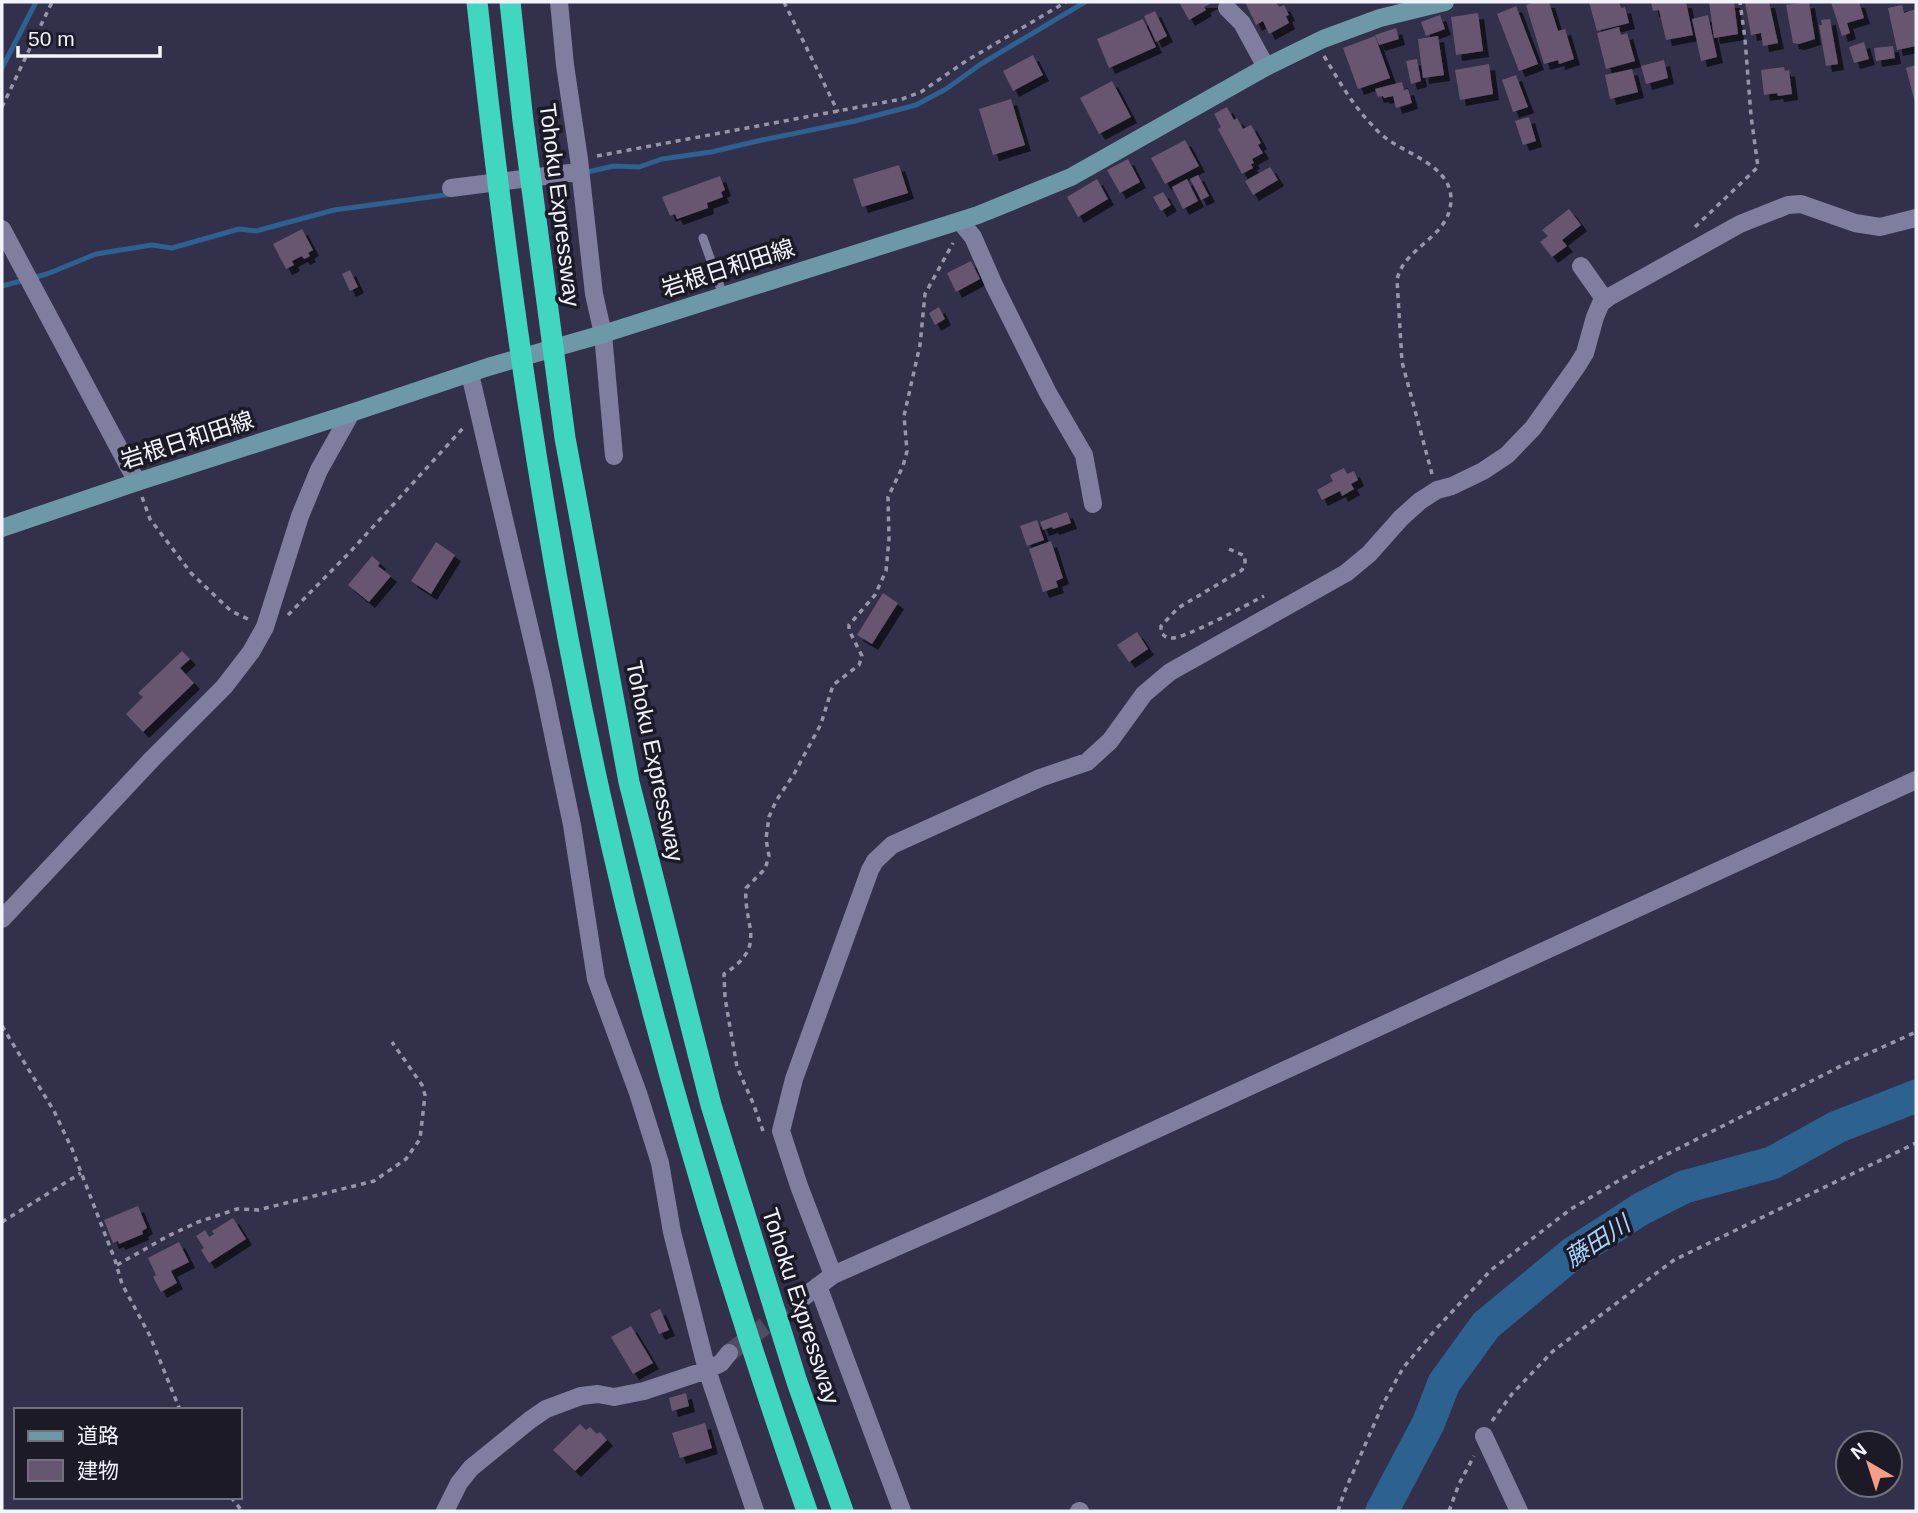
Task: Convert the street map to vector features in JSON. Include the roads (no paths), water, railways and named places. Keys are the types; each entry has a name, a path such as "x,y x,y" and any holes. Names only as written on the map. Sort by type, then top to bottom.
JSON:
{"highway":[{"path":"477,2 491,129 534,449 599,793 636,949 680,1114 764,1385 807,1511"},
{"name":"Tohoku Expressway","path":"510,2 524,134 565,438 629,782 711,1105 797,1382 843,1511"}],"main road":[{"name":"岩根日和田線","path":"2,528 488,367 978,215 1071,177 1266,67 1316,43 1380,18 1445,2"}],"street":[{"path":"559,2 594,294 595,336 614,456"},
{"path":"1227,8 1242,23 1266,67"},
{"path":"451,188 578,166"},
{"path":"833,1275 780,1131 806,1041 875,861 892,845 1040,778 1087,762 1110,741 1144,694 1170,672 1346,573 1369,554 1401,518 1437,490 1483,471 1507,455 1533,428 1577,366 1585,353 1595,317 1605,300 1741,224 1788,205 1801,204 1855,223 1880,227 1916,218"},
{"path":"960,221 974,237 994,285 1042,381 1084,455 1093,504"},
{"path":"2,229 137,482"},
{"path":"1581,266 1605,300"},
{"path":"470,374 542,681 572,825 596,979 638,1093 660,1163 672,1232 707,1370 755,1511"},
{"path":"2,919 153,758 224,687 251,652 265,627 300,516 319,470 351,413"},
{"path":"797,1302 833,1275 996,1203 1916,780"},
{"path":"818,1286 902,1511"},
{"path":"445,1511 459,1483 471,1468 546,1409 581,1396 598,1394 614,1397 644,1391 707,1370 730,1353"},
{"path":"1484,1436 1519,1511"}],"lane":[{"path":"703,238 723,295"}],"waterway":[{"path":"2,68 36,2"},
{"path":"583,173 614,166 639,167 662,159 711,152 916,105 1085,2"},
{"path":"2,286 47,274 96,254 152,245 172,248 239,229 256,231 334,210 452,194"},
{"name":"藤田川","path":"1382,1511 1428,1424 1444,1383 1486,1325 1573,1253 1641,1209 1684,1187 1772,1163 1837,1127 1916,1096"}],"tunnel":[{"path":"729,1353 797,1302"}]}
